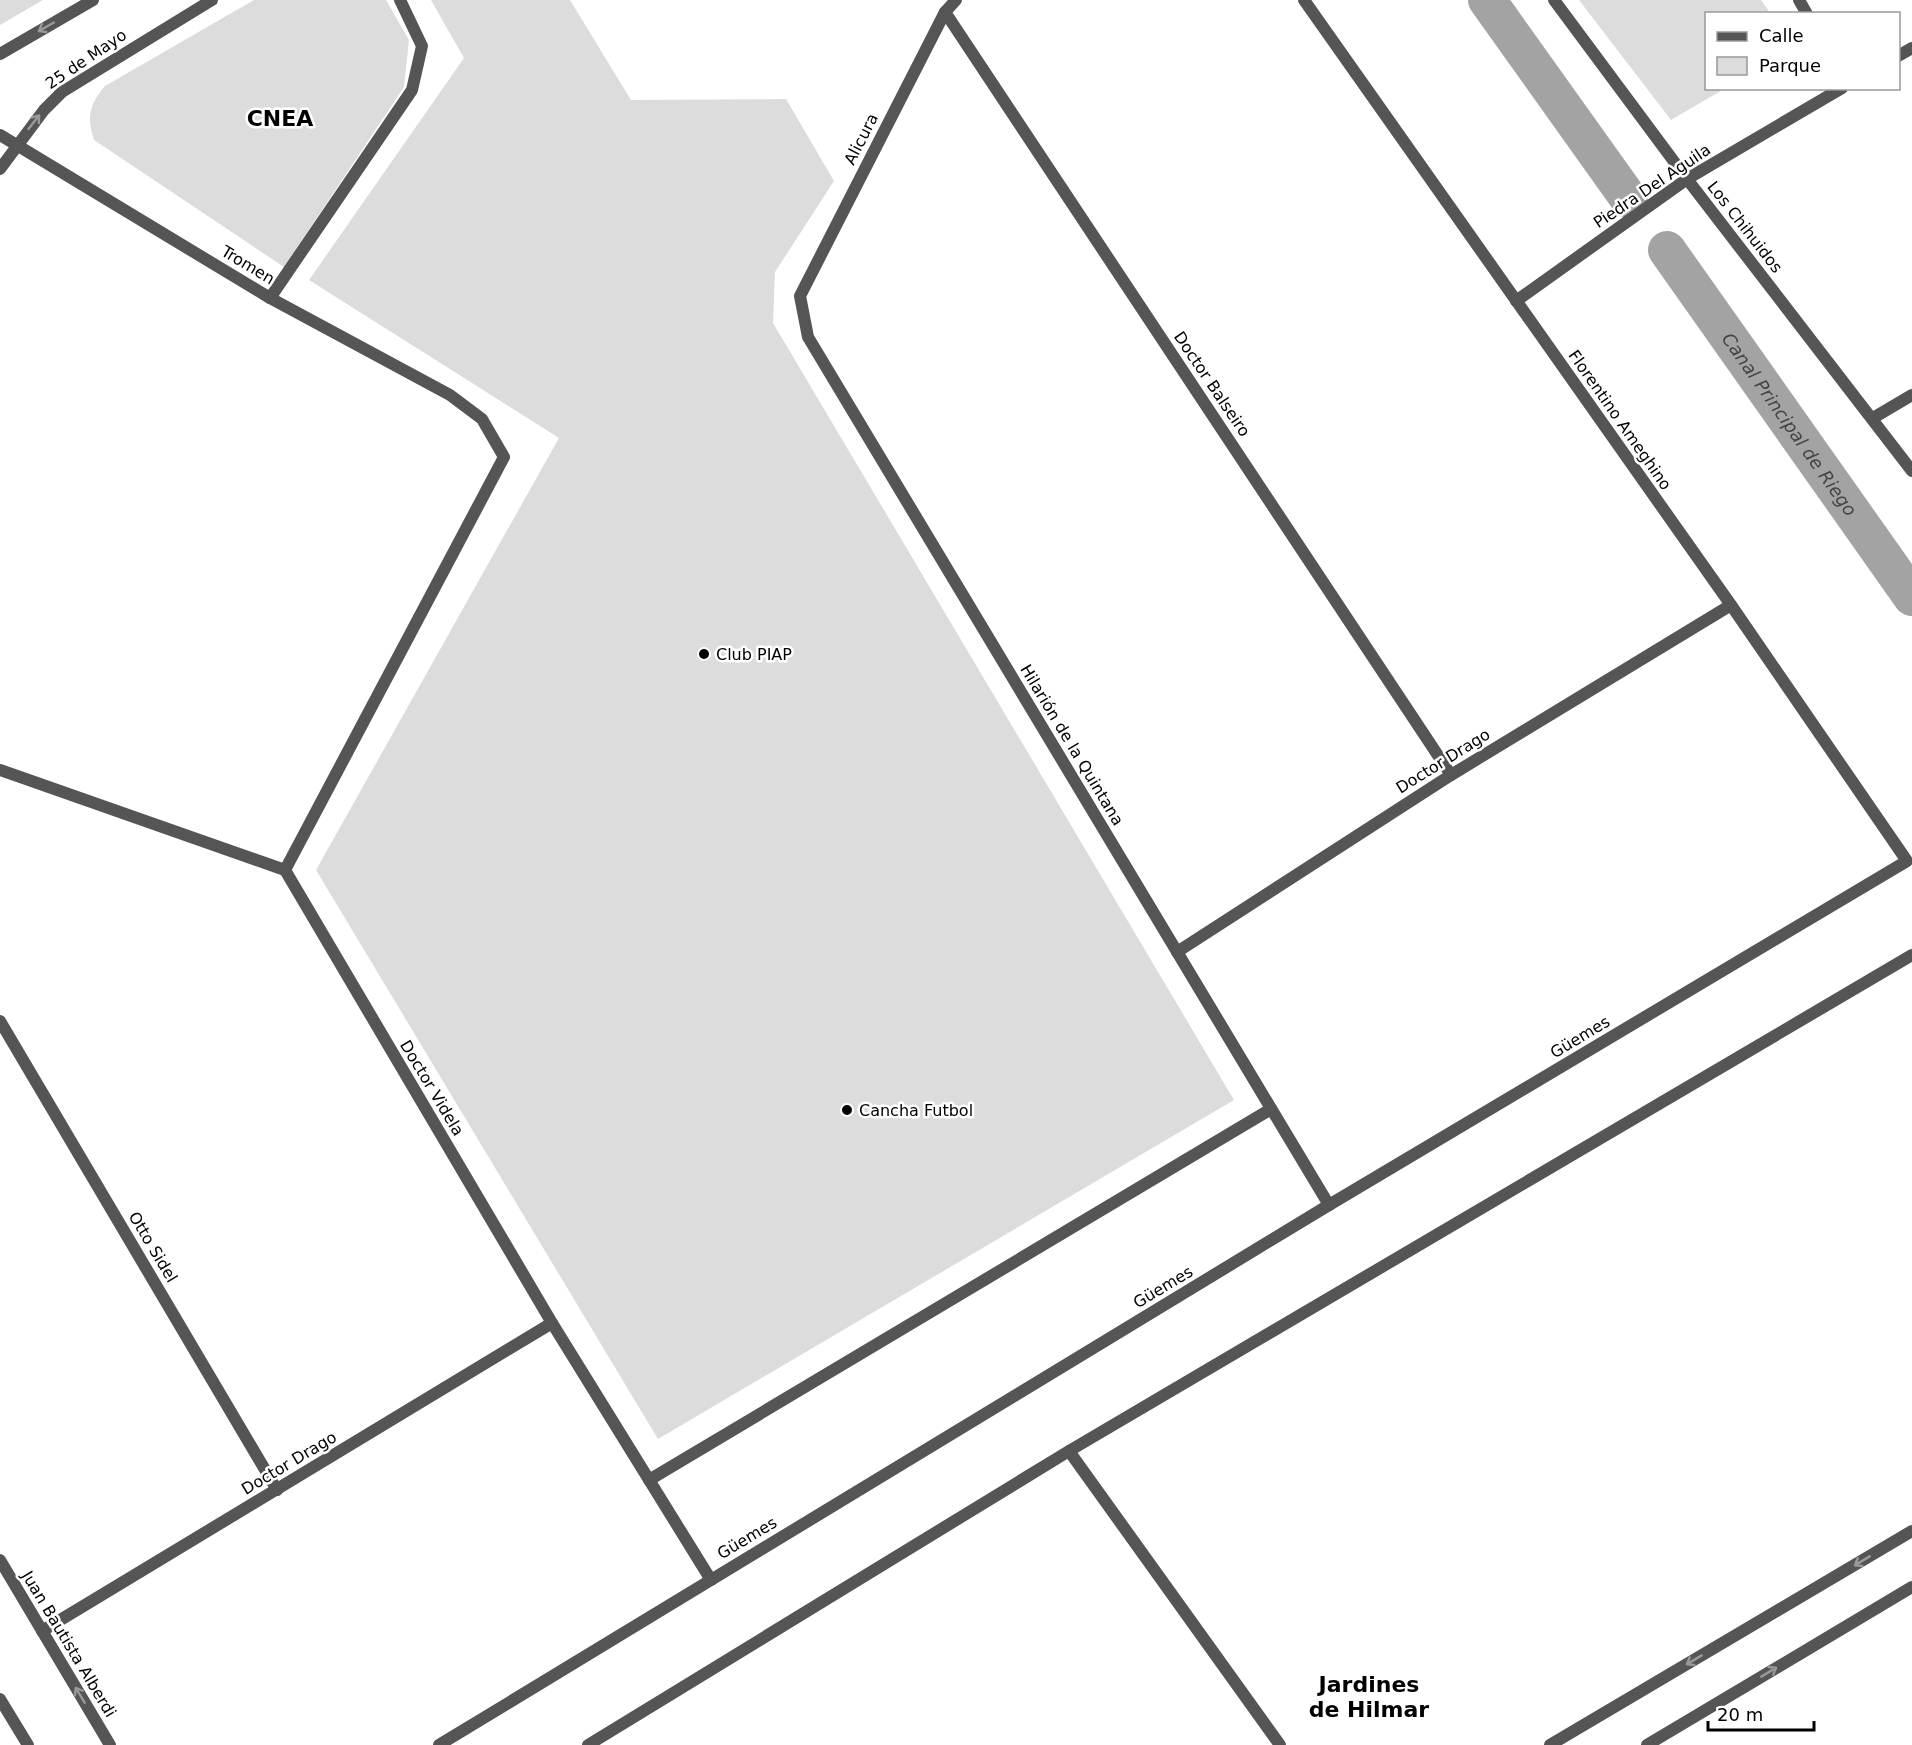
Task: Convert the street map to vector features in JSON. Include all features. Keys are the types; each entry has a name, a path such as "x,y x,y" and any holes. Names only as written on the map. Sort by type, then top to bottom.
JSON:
{"street":[{"path":"0,54 93,0"},
{"name":"25 de Mayo","path":"0,169 44,110 62,92 212,0"},
{"path":"270,298 412,90 422,46 400,0"},
{"name":"Alicura","path":"800,296 945,12 956,0"},
{"name":"Florentino Ameghino","path":"1304,0 1731,605 1906,861"},
{"name":"Los Chihuidos","path":"1554,0 1686,179 1912,471"},
{"name":"Doctor Balseiro","path":"945,12 1451,775"},
{"name":"Piedra Del Aguila","path":"1516,302 1686,179 1839,90"},
{"name":"Tromen","path":"0,135 270,298 450,395 482,419 504,457 285,870"},
{"name":"Hilarión de la Quintana","path":"800,296 808,337 1329,1205"},
{"path":"1873,418 1912,394"},
{"name":"Doctor Drago","path":"1177,952 1451,775 1731,605"},
{"path":"0,770 285,870"},
{"name":"Güemes","path":"439,1745 1329,1205 1906,861"},
{"name":"Doctor Videla","path":"285,870 552,1323 711,1580"},
{"path":"588,1745 1069,1451 1912,955"},
{"name":"Otto Sidel","path":"0,1021 277,1490"},
{"path":"649,1480 1271,1109"},
{"name":"Doctor Drago","path":"42,1631 552,1323"},
{"path":"1069,1451 1280,1745"},
{"path":"1550,1745 1912,1531"},
{"name":"Juan Bautista Alberdi","path":"0,1560 110,1745"},
{"path":"1647,1745 1912,1587"},
{"path":"0,1699 28,1745"}],"green space":[{"path":"0,0 43,0 0,25"},
{"path":"254,0 386,0 409,40 404,87 284,267 94,140 90,124 93,105 105,86"},
{"name":"Club PIAP","path":"431,0 570,0 631,100 786,99 834,181 775,272 773,323 1234,1100 658,1439 316,870 559,438 309,280 464,58"},
{"path":"1579,0 1761,0 1769,12 1705,12 1705,90 1722,90 1671,120"}],"waterway":[{"name":"Canal Principal de Riego","path":"1487,0 1629,199"},
{"name":"Canal Principal de Riego","path":"1667,250 1912,597"}],"place":[{"name":"Club PIAP","path":"704,654"},
{"name":"Cancha Futbol","path":"847,1110"}],"district":[{"name":"CNEA","path":"280,118"},
{"name":"Jardines de Hilmar","path":"1369,1697"}]}
